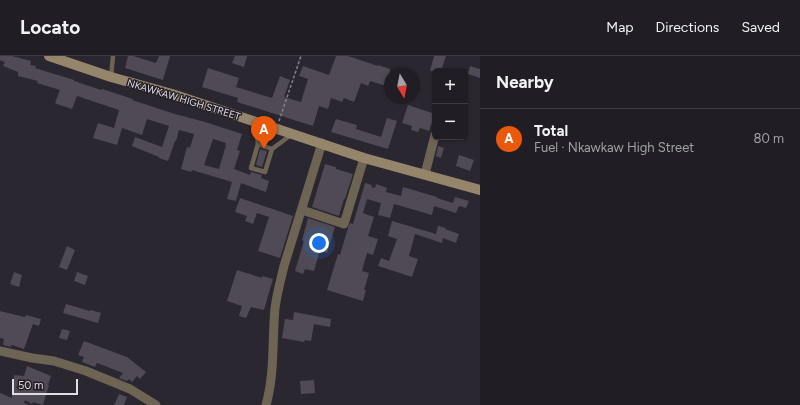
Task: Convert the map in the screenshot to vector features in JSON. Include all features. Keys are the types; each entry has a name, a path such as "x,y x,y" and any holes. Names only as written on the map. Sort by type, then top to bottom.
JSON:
{"main road":[{"name":"NKAWKAW HIGH STREET","path":"49,56 66,59 111,77 172,94 364,158 480,190"}],"street":[{"path":"425,174 434,140"},
{"path":"266,405 269,395 272,370 275,306 284,266 322,143"},
{"path":"302,210 344,224 364,158"},
{"path":"0,350 32,358 54,361 86,371 130,389 156,405"}],"lane":[{"path":"111,77 113,56"},
{"path":"254,121 258,144 251,168 265,172 272,149 292,134"},
{"path":"258,144 272,149"}],"path":[{"path":"277,128 301,56"}],"building":[{"path":"0,56 12,56 31,61 30,65 36,66 35,68 175,114 242,134 237,150 240,151 234,169 250,175 251,172 262,175 261,178 269,181 266,192 241,183 236,201 227,199 232,182 192,170 191,172 181,169 187,147 190,148 194,134 179,130 168,161 132,146 135,137 162,147 169,126 147,119 142,135 122,128 117,145 93,138 98,123 114,128 119,110 77,96 72,109 57,104 55,103 60,90 37,83 38,81 18,76 18,72 3,66 5,62 0,60","holes":["213,139 226,143 219,169 204,165"]},
{"path":"128,56 133,56 156,63 159,56 170,56 163,80 125,68"},
{"path":"235,56 247,56 244,67 232,63"},
{"path":"336,56 348,56 387,68 384,68 384,85 370,81 368,86 361,83 354,102 344,98 342,102 331,98 328,109 319,106 313,126 237,102 238,98 202,87 208,68 239,78 236,87 272,98 280,76 290,80 284,97 301,102 308,79 299,76 303,66 329,75"},
{"path":"434,56 446,56 442,68 432,68 432,71 430,71"},
{"path":"470,66 480,69 480,78 468,74"},
{"path":"408,105 432,113 432,122 429,131 420,128 418,132 411,130 412,126 402,123"},
{"path":"387,118 397,121 388,149 331,132 336,119 357,125 356,129 381,137"},
{"path":"438,146 444,148 441,158 436,156"},
{"path":"260,149 267,151 262,167 256,165"},
{"path":"459,155 474,160 470,171 456,166"},
{"path":"325,164 353,174 339,216 312,207"},
{"path":"365,183 372,185 371,187 375,188 376,184 387,188 386,192 401,196 403,187 453,203 455,197 469,201 466,208 459,206 456,213 434,206 432,215 394,204 390,218 378,215 381,203 367,199 363,213 374,217 368,236 378,239 373,255 367,253 362,271 369,273 364,290 366,290 363,301 327,290 348,228 350,223 353,224"},
{"path":"240,198 293,216 280,258 258,251 269,217 257,213 253,224 245,221 247,216 235,212"},
{"path":"308,218 335,227 327,253 320,250 314,271 305,269 303,274 295,271 304,241 302,240"},
{"path":"392,221 436,234 438,226 459,234 456,243 443,238 442,243 415,234 409,256 418,259 412,277 378,266 381,258 389,261 397,239 388,236"},
{"path":"67,246 75,250 67,270 59,267"},
{"path":"237,270 262,278 262,276 273,279 264,310 251,307 246,318 239,316 242,306 227,301"},
{"path":"14,272 22,275 19,287 10,284"},
{"path":"77,272 88,276 85,285 74,281"},
{"path":"66,304 101,313 98,323 63,313"},
{"path":"0,311 41,319 39,326 33,324 24,349 12,345 11,347 3,345 4,339 0,338"},
{"path":"294,312 331,319 330,327 314,324 311,341 305,340 304,342 282,338 285,319 293,320"},
{"path":"62,329 70,331 67,340 59,338"},
{"path":"84,341 127,357 146,372 140,379 137,376 132,382 129,379 127,381 119,378 123,373 97,363 95,367 82,362 84,357 78,355"},
{"path":"27,366 51,376 43,405 33,402 32,404 25,400 24,403 29,405 0,405 0,393 12,398 14,375 24,376"},
{"path":"314,380 315,393 301,394 300,381"},
{"path":"119,394 127,397 124,405 114,405"}],"place":[{"name":"Total","path":"264,149"}]}
